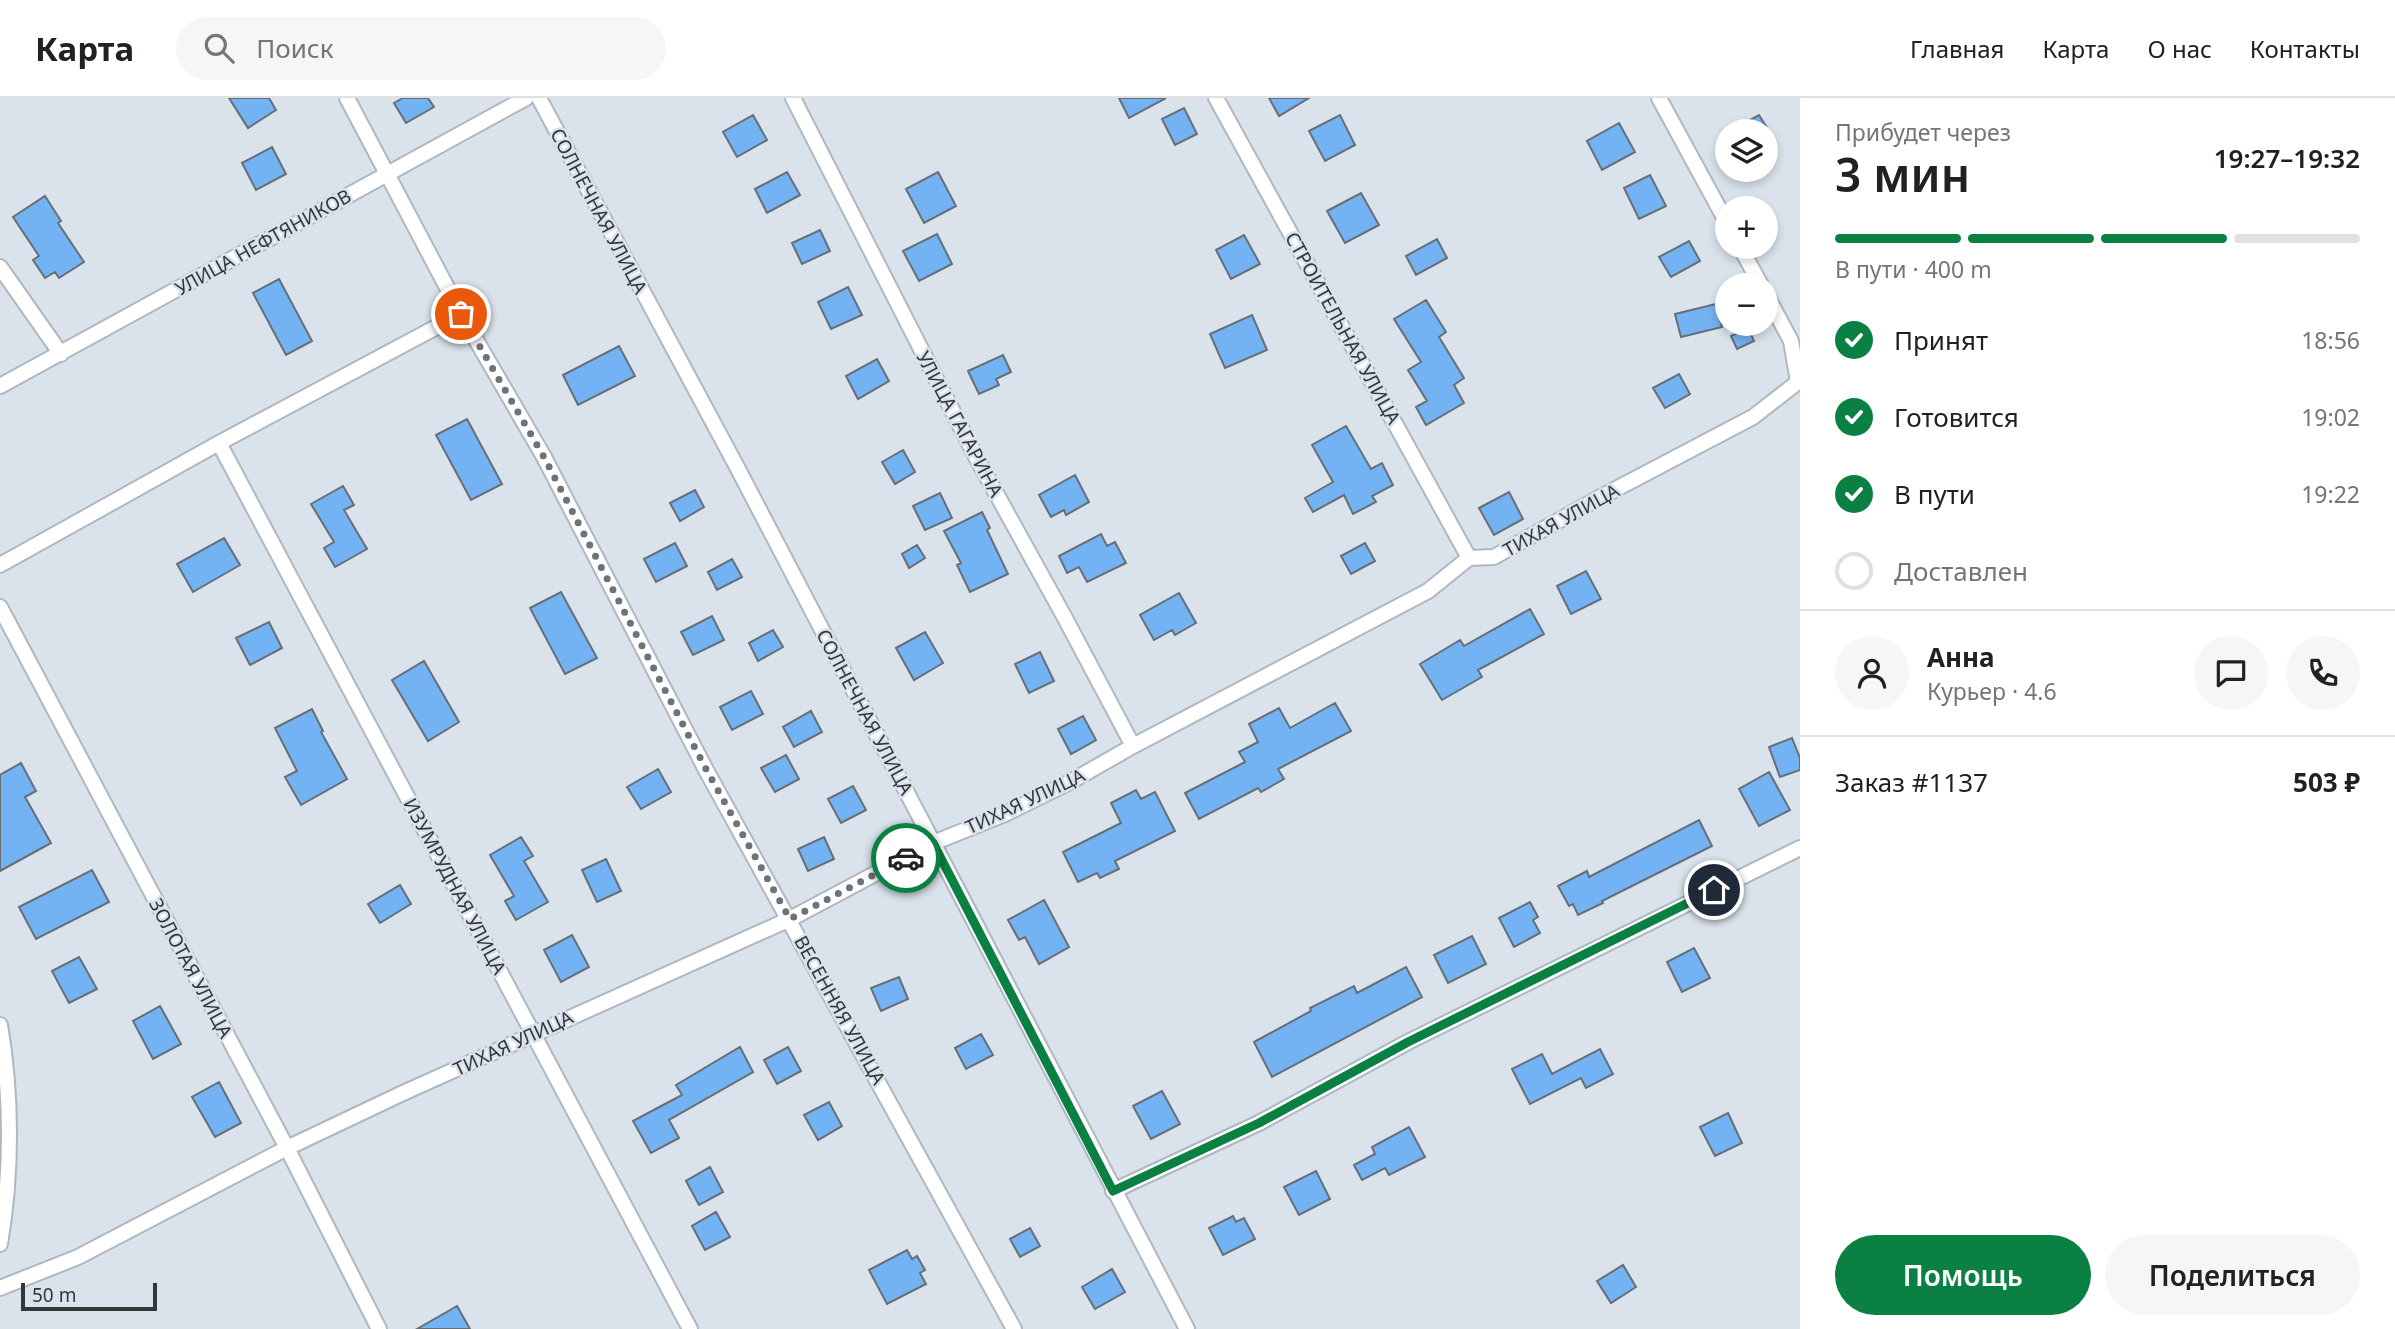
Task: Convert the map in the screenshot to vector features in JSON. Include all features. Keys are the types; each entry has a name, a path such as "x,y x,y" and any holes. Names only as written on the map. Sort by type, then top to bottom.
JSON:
{"street":[{"name":"ВЕСЕННЯЯ УЛИЦА","path":"347,98 461,314 544,457 706,769 1014,1329"},
{"name":"УЛИЦА НЕФТЯНИКОВ","path":"0,386 526,98"},
{"name":"СОЛНЕЧНАЯ УЛИЦА","path":"538,98 737,467 1187,1329"},
{"name":"УЛИЦА ГАГАРИНА","path":"793,98 975,455 1133,746"},
{"name":"СТРОИТЕЛЬНАЯ УЛИЦА","path":"1216,98 1469,558"},
{"path":"1659,98 1715,201"},
{"path":"0,267 61,354"},
{"path":"0,565 219,443 461,314"},
{"path":"1778,317 1791,341 1798,382"},
{"name":"ТИХАЯ УЛИЦА","path":"0,1288 78,1257 287,1148 533,1033 790,919 933,843 1005,814 1070,782 1133,746 1428,591 1469,558 1494,557 1753,417 1798,382"},
{"name":"ИЗУМРУДНАЯ УЛИЦА","path":"219,443 690,1329"},
{"name":"ЗОЛОТАЯ УЛИЦА","path":"0,607 287,1148 379,1329"},
{"path":"1113,1191 1259,1123 1408,1042 1800,848"},
{"path":"0,1025 4,1050 8,1199 0,1244"}],"building":[{"path":"229,98 269,98 276,110 248,128"},
{"path":"403,98 428,98 434,107 406,123 394,103"},
{"path":"1119,98 1166,98 1129,118"},
{"path":"1269,98 1309,98 1279,116"},
{"path":"1184,108 1197,134 1175,145 1162,119"},
{"path":"753,115 767,140 737,157 723,132"},
{"path":"1340,115 1355,145 1325,161 1309,131"},
{"path":"1619,123 1635,152 1602,170 1587,141"},
{"path":"272,147 286,174 256,190 242,163"},
{"path":"787,172 800,195 767,213 755,189"},
{"path":"938,172 956,206 924,223 906,189"},
{"path":"1650,175 1666,206 1639,219 1624,188"},
{"path":"1361,193 1379,225 1345,243 1327,211"},
{"path":"45,196 61,221 58,223 84,262 59,278 55,272 45,278 33,260 39,256 13,217"},
{"path":"820,230 830,251 802,264 792,243"},
{"path":"937,234 952,264 919,281 903,251"},
{"path":"1244,235 1260,264 1231,279 1216,250"},
{"path":"1437,239 1447,258 1416,275 1406,256"},
{"path":"1689,241 1700,261 1671,277 1659,257"},
{"path":"279,279 312,341 286,355 253,293"},
{"path":"848,287 862,315 831,329 818,302"},
{"path":"1426,300 1446,332 1439,337 1464,378 1454,385 1464,403 1426,425 1416,407 1427,401 1408,370 1421,362 1394,319"},
{"path":"1715,304 1715,329 1681,337 1675,314"},
{"path":"1252,315 1267,350 1225,368 1210,334"},
{"path":"1731,336 1752,336 1754,341 1737,349"},
{"path":"619,346 635,376 578,405 563,375"},
{"path":"1003,355 1011,372 996,379 999,385 979,394 968,371"},
{"path":"877,359 889,381 858,399 846,376"},
{"path":"1679,374 1690,394 1665,408 1653,388"},
{"path":"467,419 502,484 471,500 436,435"},
{"path":"1346,426 1371,469 1382,463 1393,485 1372,496 1376,502 1353,514 1344,495 1313,512 1305,498 1333,482 1312,445"},
{"path":"903,450 915,472 895,484 882,462"},
{"path":"1075,475 1089,502 1066,515 1064,510 1051,517 1039,495"},
{"path":"343,486 354,505 344,510 367,549 335,567 324,548 334,542 311,504"},
{"path":"695,490 704,507 680,521 670,503"},
{"path":"1509,492 1523,519 1494,535 1479,508"},
{"path":"940,493 952,518 925,530 913,506"},
{"path":"982,512 990,528 987,530 1008,574 970,592 957,565 961,563 944,531"},
{"path":"1101,534 1107,546 1115,542 1126,563 1087,582 1079,567 1067,573 1059,556"},
{"path":"224,538 240,565 193,592 177,564"},
{"path":"675,543 687,566 656,582 644,559"},
{"path":"1365,543 1375,561 1351,574 1341,556"},
{"path":"917,545 925,558 909,568 902,554"},
{"path":"732,559 742,577 717,590 708,572"},
{"path":"1586,571 1601,599 1571,614 1557,586"},
{"path":"561,592 597,658 565,674 530,608"},
{"path":"1179,593 1196,623 1175,635 1172,630 1154,640 1140,615"},
{"path":"1530,609 1544,634 1478,670 1482,677 1442,700 1420,664 1460,640 1464,646"},
{"path":"712,616 724,640 693,655 681,632"},
{"path":"269,622 282,648 250,665 236,638"},
{"path":"773,630 783,647 758,661 749,643"},
{"path":"925,632 943,663 914,680 896,648"},
{"path":"1040,652 1054,681 1029,693 1015,664"},
{"path":"424,661 459,722 428,741 392,680"},
{"path":"751,691 763,714 732,730 720,707"},
{"path":"1335,703 1351,731 1278,769 1284,779 1261,792 1258,788 1199,819 1185,793 1245,762 1239,752 1258,742 1249,724 1279,708 1290,728"},
{"path":"312,709 323,731 321,732 347,779 301,805 285,777 297,771 275,728"},
{"path":"811,711 822,732 794,747 783,727"},
{"path":"1083,716 1096,740 1071,754 1058,729"},
{"path":"1792,738 1800,758 1800,770 1780,777 1769,747"},
{"path":"786,755 799,779 775,792 761,768"},
{"path":"21,763 36,791 25,797 51,843 0,871 0,775"},
{"path":"658,769 671,792 641,809 627,787"},
{"path":"1769,772 1790,810 1759,826 1739,789"},
{"path":"853,786 866,810 841,823 828,799"},
{"path":"1136,790 1141,799 1155,792 1175,831 1115,861 1119,869 1100,878 1097,873 1078,882 1063,852 1121,823 1111,803"},
{"path":"1699,820 1712,846 1578,915 1573,904 1569,906 1558,886 1587,871 1589,877"},
{"path":"521,837 533,856 524,861 548,902 516,920 505,901 514,896 490,855"},
{"path":"824,837 834,859 808,871 798,849"},
{"path":"606,859 621,891 597,902 582,870"},
{"path":"92,870 109,902 36,939 19,907"},
{"path":"400,885 411,904 380,923 368,904"},
{"path":"1044,900 1069,947 1039,964 1025,937 1019,940 1008,920"},
{"path":"1530,902 1538,917 1533,920 1540,933 1514,947 1499,918"},
{"path":"572,935 589,967 561,982 544,950"},
{"path":"1472,936 1486,964 1448,983 1434,955"},
{"path":"1694,948 1710,978 1682,992 1667,962"},
{"path":"79,957 97,989 69,1003 52,971"},
{"path":"1406,967 1422,997 1272,1077 1254,1042 1311,1011 1310,1008 1354,986 1357,993"},
{"path":"899,977 908,999 881,1011 871,988"},
{"path":"160,1006 181,1044 153,1059 133,1021"},
{"path":"981,1034 993,1055 966,1069 955,1048"},
{"path":"740,1047 753,1072 669,1120 679,1138 651,1153 633,1121 682,1095 676,1085"},
{"path":"788,1047 801,1071 777,1084 764,1060"},
{"path":"1600,1049 1613,1074 1586,1088 1581,1078 1530,1104 1512,1069 1542,1054 1552,1074"},
{"path":"219,1082 241,1123 215,1137 192,1097"},
{"path":"1162,1091 1180,1124 1151,1139 1133,1106"},
{"path":"829,1102 842,1126 818,1140 804,1115"},
{"path":"1728,1113 1742,1143 1715,1156 1700,1127"},
{"path":"1409,1127 1425,1157 1389,1175 1385,1168 1362,1180 1354,1165 1375,1154 1372,1147"},
{"path":"710,1167 723,1192 699,1205 686,1181"},
{"path":"1316,1171 1330,1199 1299,1215 1284,1187"},
{"path":"716,1212 730,1237 705,1250 692,1226"},
{"path":"1233,1216 1236,1222 1244,1218 1255,1239 1223,1255 1209,1228"},
{"path":"1030,1228 1040,1246 1020,1257 1010,1239"},
{"path":"907,1250 912,1259 917,1256 925,1270 920,1273 926,1284 887,1304 869,1270"},
{"path":"1623,1265 1636,1287 1611,1303 1597,1281"},
{"path":"1112,1269 1125,1292 1095,1309 1082,1287"},
{"path":"457,1306 470,1329 417,1329"}],"way so far":[{"path":"461,314 544,457 706,769 790,919 906,858"}],"route":[{"path":"906,858 933,843 1113,1191 1259,1123 1408,1042 1714,890"}]}
